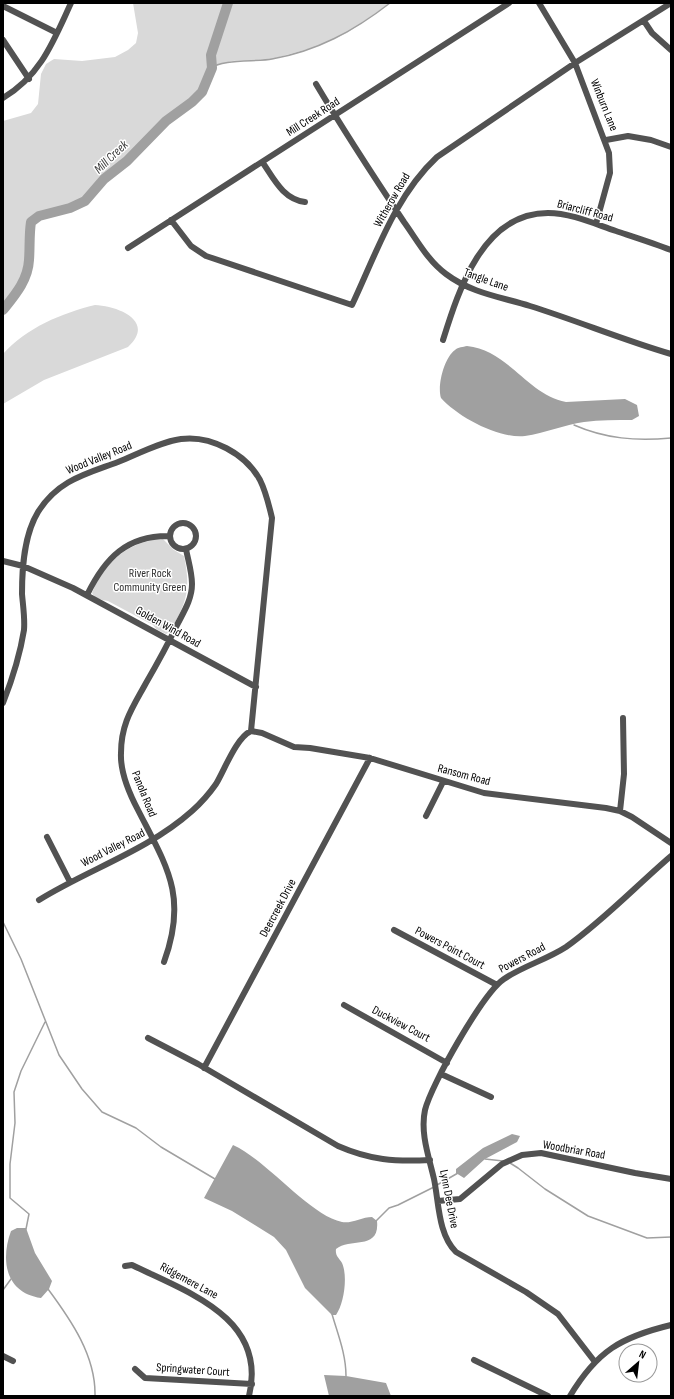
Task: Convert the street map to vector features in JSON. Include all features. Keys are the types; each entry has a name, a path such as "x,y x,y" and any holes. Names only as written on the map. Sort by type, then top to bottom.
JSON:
{"street":[{"path":"3,98 29,79 48,53 71,3"},
{"name":"Mill Creek Road","path":"128,248 509,3"},
{"name":"Winburn Lane","path":"539,3 575,64 606,140 609,153 610,173 596,224"},
{"name":"Witherow Road","path":"171,220 191,246 206,256 352,305 396,210 422,171 436,157 575,64 671,3"},
{"path":"3,6 57,34"},
{"path":"644,21 652,33 671,50"},
{"path":"3,40 29,79"},
{"name":"Tangle Lane","path":"316,84 396,210 431,260 445,274 463,286 484,294 530,306 628,342 671,354"},
{"path":"606,140 628,136 650,140 671,147"},
{"path":"262,163 285,194 294,200 304,202"},
{"name":"Briarcliff Road","path":"443,340 463,286 488,242 511,222 547,213 567,216 596,224 671,250"},
{"name":"Wood Valley Road","path":"3,703 15,670 24,630 23,566 29,533 38,512 54,491 76,477 181,439 202,440 228,449 238,456 259,478 272,518 256,687 249,732 240,740 216,783 202,801 175,826 153,841 70,882 40,900"},
{"path":"183,523 191,526 195,531 196,539 191,546 186,548 175,546 170,536 172,530 178,524 183,523"},
{"path":"87,595 113,554 138,540 154,536 170,536"},
{"name":"Panola Road","path":"164,962 174,931 175,906 172,882 164,861 132,799 124,776 120,753 128,712 187,608 192,585 186,548"},
{"name":"Golden Wind Road","path":"3,561 23,566 87,595 256,687"},
{"path":"620,811 624,774 623,718"},
{"name":"Ransom Road","path":"249,732 262,733 294,747 370,758 443,782 484,793 620,811 671,843"},
{"name":"Deercreek Drive","path":"204,1068 370,758"},
{"path":"426,816 443,782"},
{"path":"47,837 70,882"},
{"name":"Powers Road","path":"430,1160 425,1140 425,1111 441,1074 488,993 503,979 565,947 671,856"},
{"name":"Powers Point Court","path":"394,930 497,985"},
{"name":"Duckview Court","path":"344,1005 447,1063"},
{"name":"Lynn Dee Drive","path":"148,1038 204,1068 331,1142 357,1154 384,1160 430,1160 445,1238 456,1252 526,1292 558,1314 595,1362"},
{"path":"441,1074 491,1097"},
{"name":"Woodbriar Road","path":"438,1201 460,1199 502,1164 522,1155 541,1153 636,1174 671,1179"},
{"name":"Ridgemere Lane","path":"125,1266 132,1265 204,1300 221,1312 238,1330 247,1351 252,1368 252,1384 249,1396"},
{"path":"570,1396 584,1374 595,1362 614,1346 637,1334 671,1325"},
{"path":"3,1356 13,1361"},
{"path":"474,1360 548,1396"},
{"name":"Springwater Court","path":"135,1369 146,1378 252,1384"}],"green space":[{"path":"133,3 390,3 347,33 315,47 272,59 232,61 214,66 202,92 195,100 166,121 127,161 104,179 85,201 70,208 39,216 31,222 29,260 26,274 20,287 3,310 3,121 31,113 38,104 41,74 46,64 54,59 82,61 115,57 128,50 136,43 138,33"},
{"path":"95,305 114,308 131,317 136,323 138,330 136,338 128,347 44,380 3,404 3,354 22,336 45,323 70,312"},
{"name":"River Rock Community Green","path":"163,539 174,550 184,556 187,578 184,603 170,632 166,634 156,629 153,625 108,601 97,598 92,593 104,571 111,562 120,555 139,544"}],"shaded area":[{"path":"467,346 481,349 494,355 540,391 553,398 566,402 625,399 637,405 639,416 632,420 602,420 584,422 525,436 503,434 491,430 468,419 448,405 441,398 440,387 442,372 448,359 456,349"},
{"path":"512,1134 520,1136 517,1142 485,1159 464,1178 456,1173 456,1169 483,1148"},
{"path":"233,1145 260,1163 302,1199 329,1217 342,1222 372,1217 377,1221 377,1230 374,1236 369,1240 349,1244 336,1249 337,1255 344,1269 345,1282 343,1297 336,1315 332,1315 305,1288 286,1250 274,1237 232,1211 204,1198"},
{"path":"17,1228 26,1228 35,1253 52,1281 49,1289 41,1298 29,1295 20,1290 13,1283 9,1274 6,1264 6,1253 11,1231"},
{"path":"324,1375 346,1376 386,1383 391,1396 329,1396"}],"waterway":[{"name":"Mill Creek","path":"3,310 20,287 26,274 29,260 31,222 39,216 70,208 85,201 104,179 127,161 166,121 192,102 202,92 212,68 211,55 228,3"},
{"path":"212,68 223,63 266,60 304,51 349,31 390,3"},
{"path":"574,425 586,430 621,438 671,438"},
{"path":"3,922 21,959 59,1055 82,1089 102,1112 136,1128 161,1147 215,1179"},
{"path":"26,1229 29,1214 10,1198 10,1164 15,1123 14,1092 21,1071 45,1022"},
{"path":"485,1159 503,1161"},
{"path":"510,1163 545,1189 588,1216 647,1238 671,1237"},
{"path":"437,1185 458,1173"},
{"path":"375,1222 389,1208 434,1187"},
{"path":"3,1290 11,1279"},
{"path":"48,1289 73,1326 87,1353 94,1381 95,1396"},
{"path":"332,1314 343,1352 346,1376"}]}
